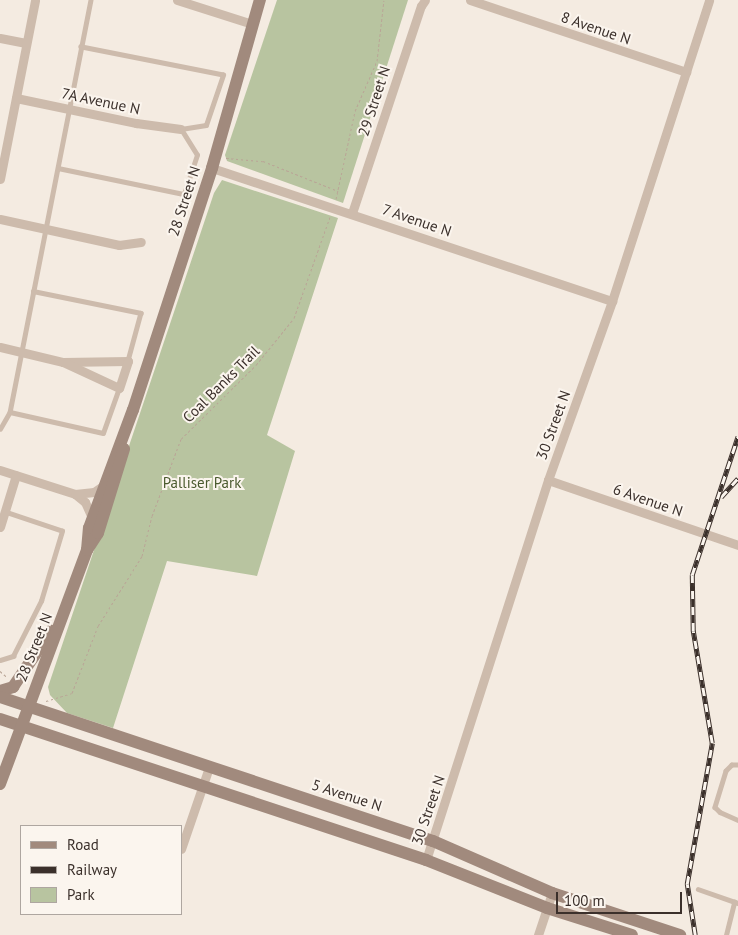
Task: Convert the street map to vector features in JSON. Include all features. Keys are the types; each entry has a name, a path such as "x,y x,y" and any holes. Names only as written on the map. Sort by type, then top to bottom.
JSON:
{"main road":[{"name":"28 Street N","path":"0,784 20,726 68,606 87,550 92,518 133,410 212,168 260,0"},
{"name":"28 Street N","path":"87,550 98,533 118,472 133,410"},
{"path":"0,691 13,687 68,606"},
{"name":"5 Avenue N","path":"0,697 30,701 210,767 433,841 552,893 680,935"},
{"path":"0,719 203,784 426,860 546,908 632,935"}],"street":[{"path":"0,179 3,150 16,98 25,43 35,0"},
{"path":"177,0 252,24"},
{"name":"29 Street N","path":"352,213 420,6 426,0"},
{"name":"8 Avenue N","path":"470,0 686,72"},
{"name":"30 Street N","path":"426,860 548,480 612,301 709,0"},
{"path":"0,38 25,43"},
{"name":"7A Avenue N","path":"16,98 136,124 181,129"},
{"name":"7 Avenue N","path":"212,168 612,301"},
{"path":"0,218 118,245 141,242"},
{"path":"0,347 64,362 119,388 128,360 64,362"},
{"path":"0,470 75,494 85,502 92,518"},
{"path":"0,527 16,475"},
{"name":"6 Avenue N","path":"548,480 738,546"},
{"path":"75,494 94,492 104,485"},
{"path":"182,846 210,767"},
{"path":"538,935 552,893"}],"lane":[{"path":"0,429 10,412 20,352 91,0"},
{"path":"58,168 184,194 197,155 181,129 206,125 223,75 81,47"},
{"path":"33,291 141,313 128,360"},
{"path":"10,412 103,433 119,388"},
{"path":"0,660 13,656 41,601 62,531 5,512"},
{"path":"738,765 732,765 726,771 715,807 738,820"},
{"path":"698,889 736,902 726,935"}],"path":[{"name":"Coal Banks Trail","path":"30,701 48,701 72,693 98,626 144,551 152,516 176,447 282,337 294,318 338,191 355,111 377,61 384,1"},
{"path":"216,155 229,159 263,161 338,191"},
{"path":"0,671 6,674 13,687"}],"green space":[{"path":"277,0 408,0 343,203 227,161 225,155"},
{"name":"Palliser Park","path":"222,180 338,218 267,435 295,451 257,576 167,561 113,728 67,713 50,695 48,687 214,193"}],"railway":[{"path":"695,935 687,884 712,743 693,631 692,575 738,436"},
{"path":"721,497 738,478"}]}
